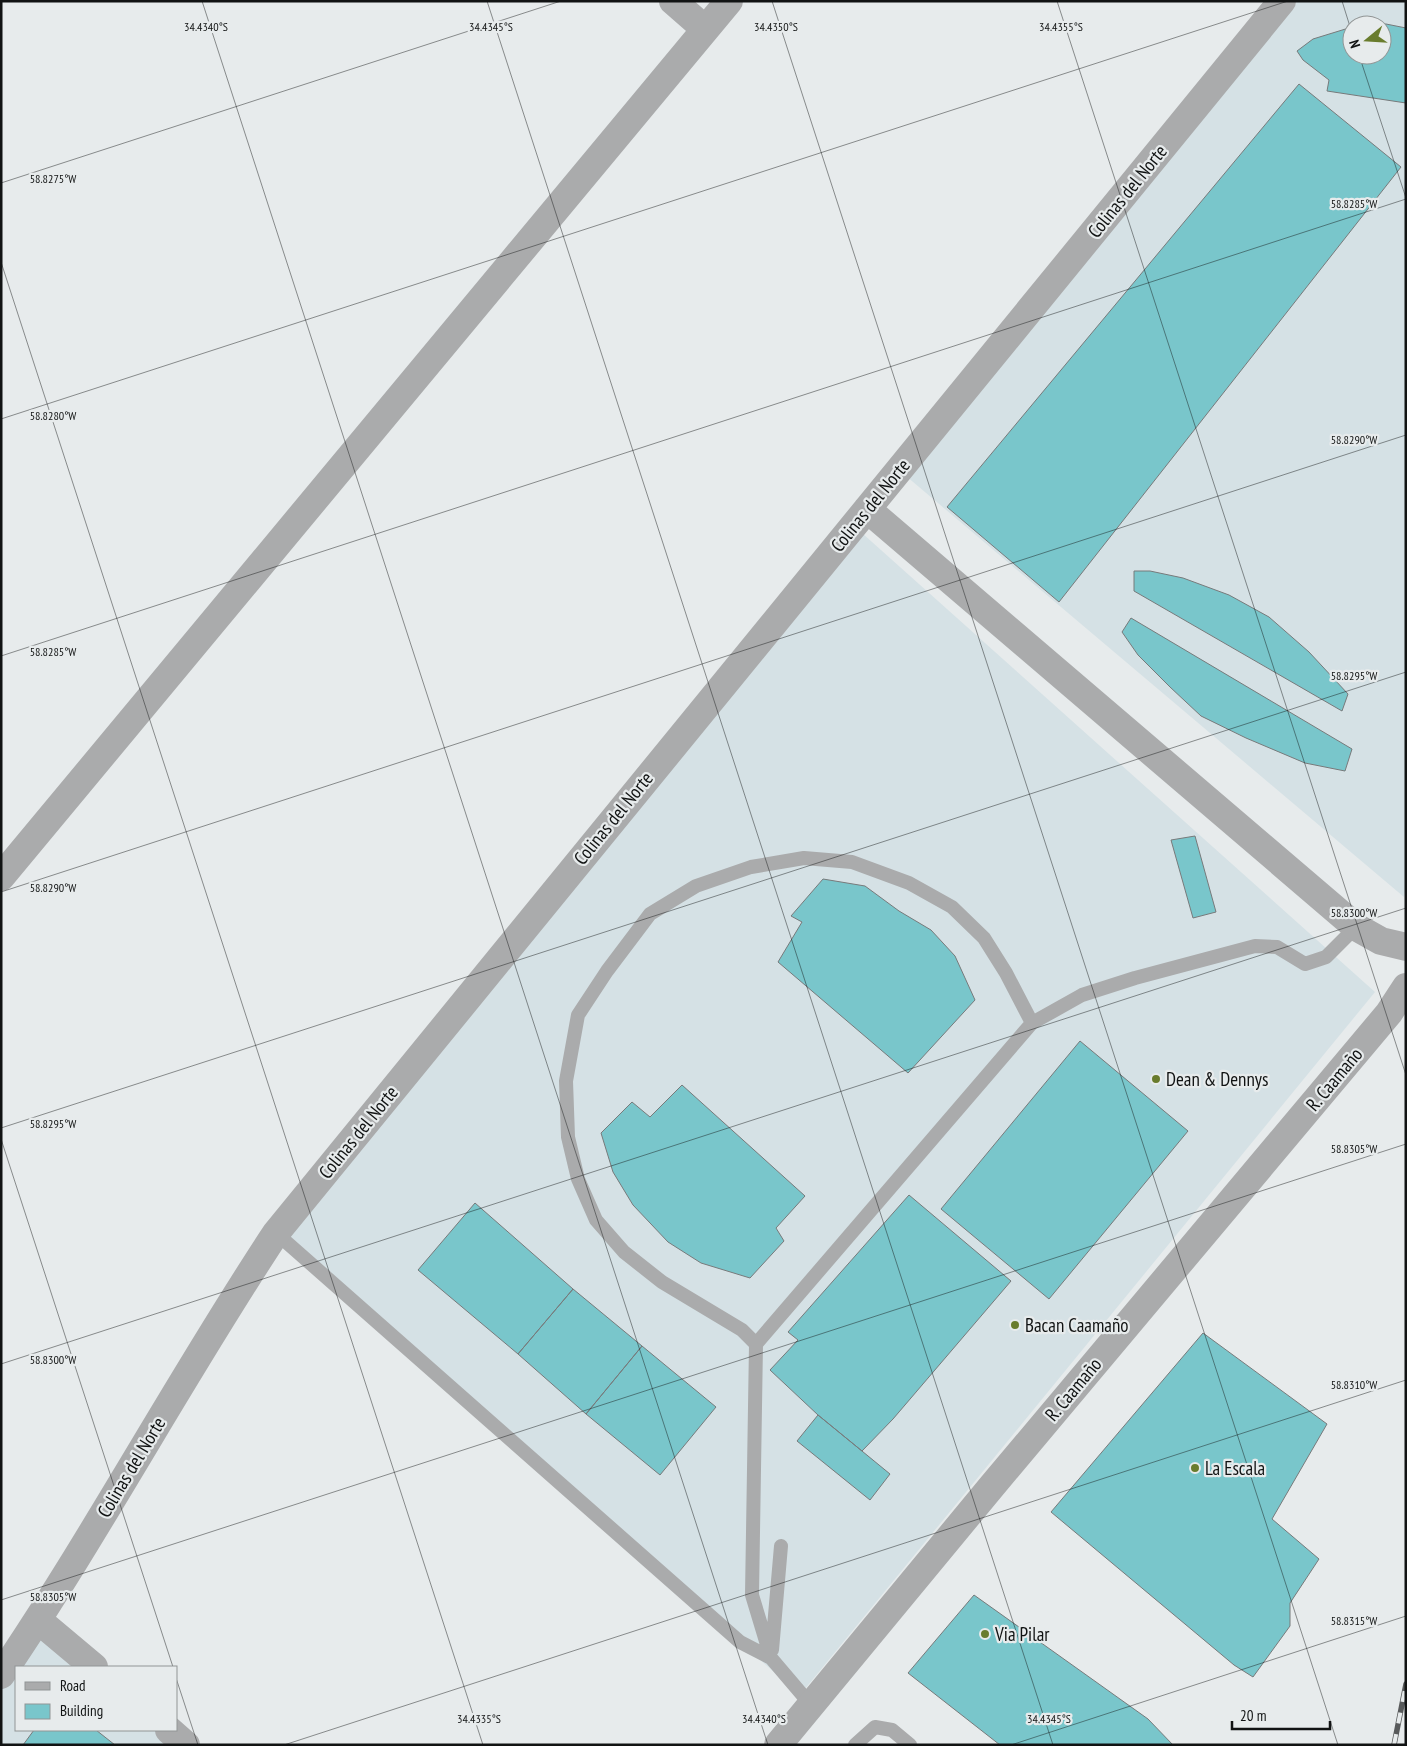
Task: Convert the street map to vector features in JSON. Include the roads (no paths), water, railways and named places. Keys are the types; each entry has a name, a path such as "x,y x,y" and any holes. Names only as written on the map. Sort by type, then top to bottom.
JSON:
{"street":[{"path":"673,1 705,29"},
{"path":"1,877 729,1"},
{"name":"Colinas del Norte","path":"1,1675 38,1620 231,1301 276,1233 1282,1"},
{"path":"867,508 1356,927 1381,941 1406,947"},
{"name":"R. Caamaño","path":"778,1745 992,1486 1383,1021 1406,987"},
{"path":"38,1620 93,1666"},
{"path":"170,1731 186,1745"}],"lane":[{"path":"756,1344 742,1330 662,1282 619,1245 596,1220 578,1179 568,1137 566,1081 578,1015 607,970 650,914 696,886 751,867 804,858 852,862 909,883 952,907 984,938 1006,973 1032,1023"},
{"path":"771,1658 752,1596 756,1344 1032,1023 1082,995 1135,978 1255,946 1277,947 1305,964 1326,957 1356,927"},
{"path":"276,1233 740,1642 771,1658 811,1705"},
{"path":"771,1658 781,1546"},
{"path":"855,1745 875,1727 892,1730 910,1745"}],"railway":[{"path":"1394,1745 1406,1684"}],"place":[{"name":"Dean & Dennys","path":"1156,1079"},
{"name":"Bacan Caamaño","path":"1015,1325"},
{"name":"La Escala","path":"1195,1468"},
{"name":"Via Pilar","path":"985,1634"}]}
